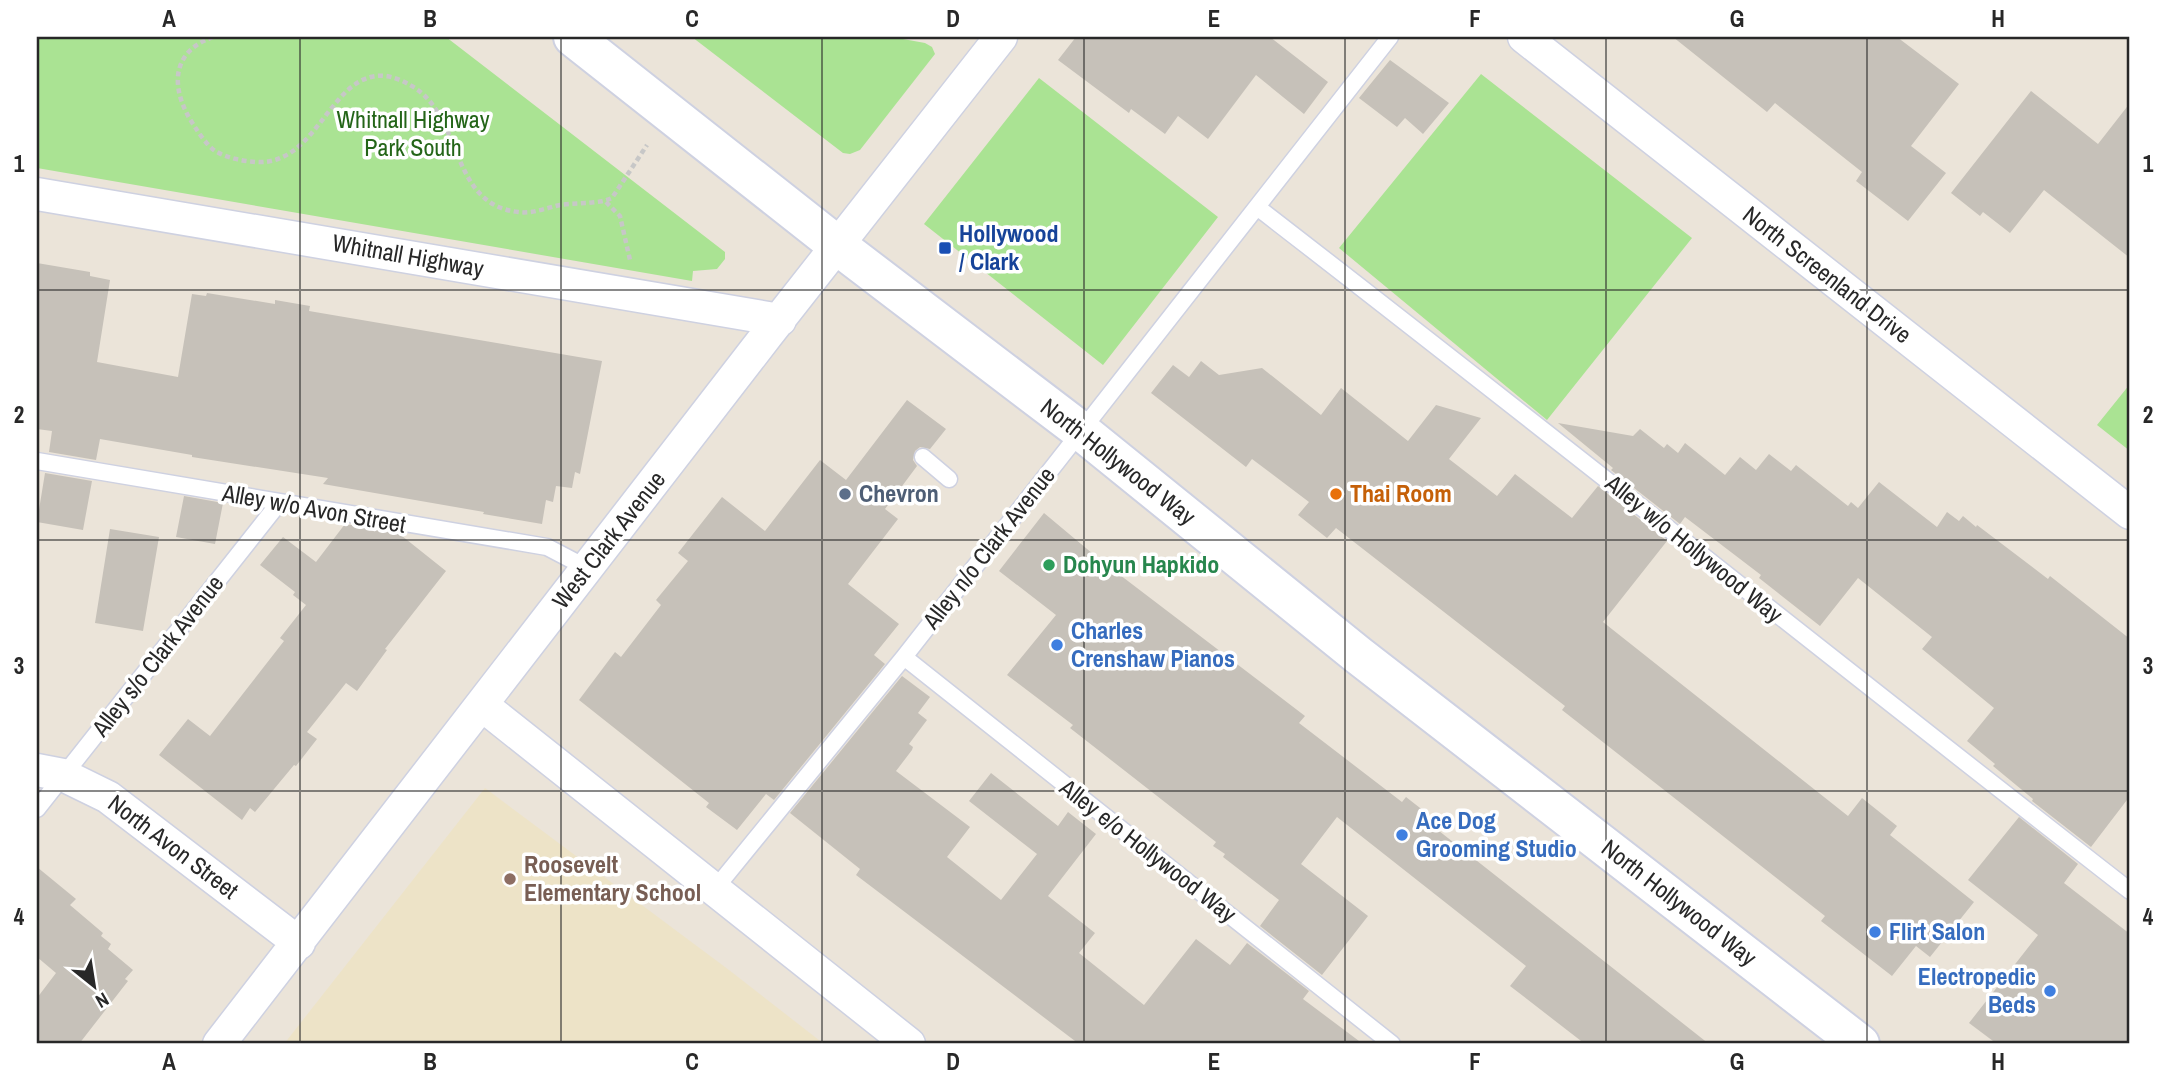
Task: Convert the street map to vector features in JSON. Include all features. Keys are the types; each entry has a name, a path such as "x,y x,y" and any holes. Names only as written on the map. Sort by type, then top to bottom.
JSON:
{"main road":[{"name":"North Hollywood Way","path":"573,37 838,246 1081,431 1358,655 1860,1044"}],"street":[{"name":"West Clark Avenue","path":"219,1044 1001,37"},
{"name":"North Screenland Drive","path":"1524,37 2130,513"},
{"name":"Whitnall Highway","path":"37,194 780,320"},
{"path":"482,705 909,1044"},
{"name":"North Avon Street","path":"50,772 108,797 299,943"}],"lane":[{"name":"Alley n/o Clark Avenue","path":"715,890 904,657 1390,37"},
{"name":"Alley w/o Hollywood Way","path":"1257,207 1538,424 2130,891"},
{"path":"923,457 949,479"},
{"name":"Alley w/o Avon Street","path":"37,461 547,547 587,568"},
{"name":"Alley s/o Clark Avenue","path":"37,809 50,772 279,503"},
{"name":"Alley e/o Hollywood Way","path":"904,657 1392,1044"}],"path":[{"path":"213,37 193,47 180,61 177,79 179,98 187,116 215,150 234,159 265,162 286,157 313,133 324,117 353,87 368,77 386,76 419,90 436,108 467,178 478,193 517,212 533,212 612,198 669,114"},
{"path":"605,201 620,216 629,253 634,295"}],"shaded area":[{"name":"Roosevelt Elementary School","path":"485,788 729,970 824,1044 284,1044"}],"green space":[{"name":"Whitnall Highway Park South","path":"37,37 446,37 725,252 725,259 717,269 693,271 692,281 37,168"},
{"path":"692,37 892,37 925,43 932,47 935,54 860,150 850,154 843,153"},
{"path":"1481,74 1692,238 1547,420 1339,248"},
{"path":"1039,78 1218,217 1103,365 924,224"},
{"path":"2130,384 2130,451 2097,425"}],"building":[{"path":"1076,37 1270,37 1328,82 1304,114 1256,75 1208,139 1178,116 1165,134 1131,109 1129,113 1058,60"},
{"path":"1673,37 1897,37 1959,84 1911,146 1946,173 1908,221 1856,181 1862,172 1775,103 1767,112"},
{"path":"1390,60 1449,103 1423,134 1405,118 1397,127 1359,98"},
{"path":"2031,91 2098,144 2130,103 2130,258 2044,190 2010,233 1983,212 1980,216 1951,193"},
{"path":"37,263 90,272 90,276 110,280 97,362 178,377 192,294 206,296 207,293 275,304 275,300 310,306 309,311 602,361 580,474 575,472 572,488 556,486 553,502 546,500 542,524 323,484 328,478 192,457 100,439 96,460 49,452 52,431 37,429"},
{"path":"1201,361 1219,375 1262,368 1321,415 1341,388 1408,441 1436,405 1481,418 1449,459 1497,496 1515,474 1572,518 1598,486 1667,541 1603,622 1848,816 1862,798 1897,826 1890,835 1974,902 1930,957 1916,946 1892,976 1821,921 1825,916 1562,710 1565,706 1336,528 1327,538 1298,515 1309,502 1252,459 1246,467 1151,393 1173,365 1189,377"},
{"path":"907,400 946,429 930,449 920,447 915,451 913,460 917,466 885,509 898,519 848,584 899,624 874,655 885,664 774,800 766,794 737,830 706,807 709,803 579,700 615,652 621,657 661,605 656,600 688,561 678,553 722,497 765,531 820,460 846,480"},
{"path":"1558,423 1633,436 1640,429 1664,448 1667,444 1678,453 1685,443 1725,475 1740,457 1756,470 1769,454 1791,471 1796,465 1848,506 1851,502 1858,508 1879,482 1937,527 1947,512 1959,521 1963,516 1976,527 1977,525 2048,579 2050,576 2130,639 2130,796 2091,847 2032,801 2033,799 1967,741 1994,708 1922,649 1932,637 1858,578 1820,626 1759,578 1761,575 1685,517 1680,524 1611,470 1613,468"},
{"path":"45,473 92,481 83,530 37,522"},
{"path":"184,496 223,503 215,544 176,537"},
{"path":"1044,513 1099,559 1305,716 1299,723 1402,802 1406,797 1438,822 1434,827 1709,1044 1585,1044 1510,986 1526,966 1337,817 1301,864 1368,916 1322,975 1260,926 1279,900 1223,857 1225,854 1213,846 1216,842 1070,728 1073,725 1007,675 1056,615 999,571"},
{"path":"345,524 397,532 446,571 385,649 387,650 357,691 346,683 307,732 317,739 296,766 294,765 255,812 250,808 242,820 159,755 188,719 210,736 284,641 280,638 306,605 293,595 295,592 260,565 283,537 316,562"},
{"path":"110,529 159,537 143,631 95,623"},
{"path":"902,676 930,697 918,713 927,720 909,744 913,747 912,750 896,771 970,827 947,857 1001,900 1037,854 969,801 991,773 1058,826 1068,812 1096,834 1048,896 1095,933 1079,953 1144,1005 1196,939 1230,965 1247,943 1309,991 1303,999 1363,1044 1079,1044 856,875 860,869 790,813"},
{"path":"2019,817 2078,864 2064,883 2130,934 2130,1044 1997,1044 1969,1023 2038,935 1968,880"},
{"path":"37,867 76,899 70,905 103,933 101,936 111,944 108,949 133,970 125,979 128,981 79,1044 37,1044 37,998 56,973 37,957"}],"place":[{"name":"Hollywood / Clark","path":"945,248"},
{"name":"Chevron","path":"845,494"},
{"name":"Thai Room","path":"1336,494"},
{"name":"Dohyun Hapkido","path":"1049,565"},
{"name":"Charles Crenshaw Pianos","path":"1057,645"},
{"name":"Ace Dog Grooming Studio","path":"1402,835"},
{"name":"Roosevelt Elementary School","path":"510,879"},
{"name":"Flirt Salon","path":"1875,932"},
{"name":"Electropedic Beds","path":"2050,991"}]}
